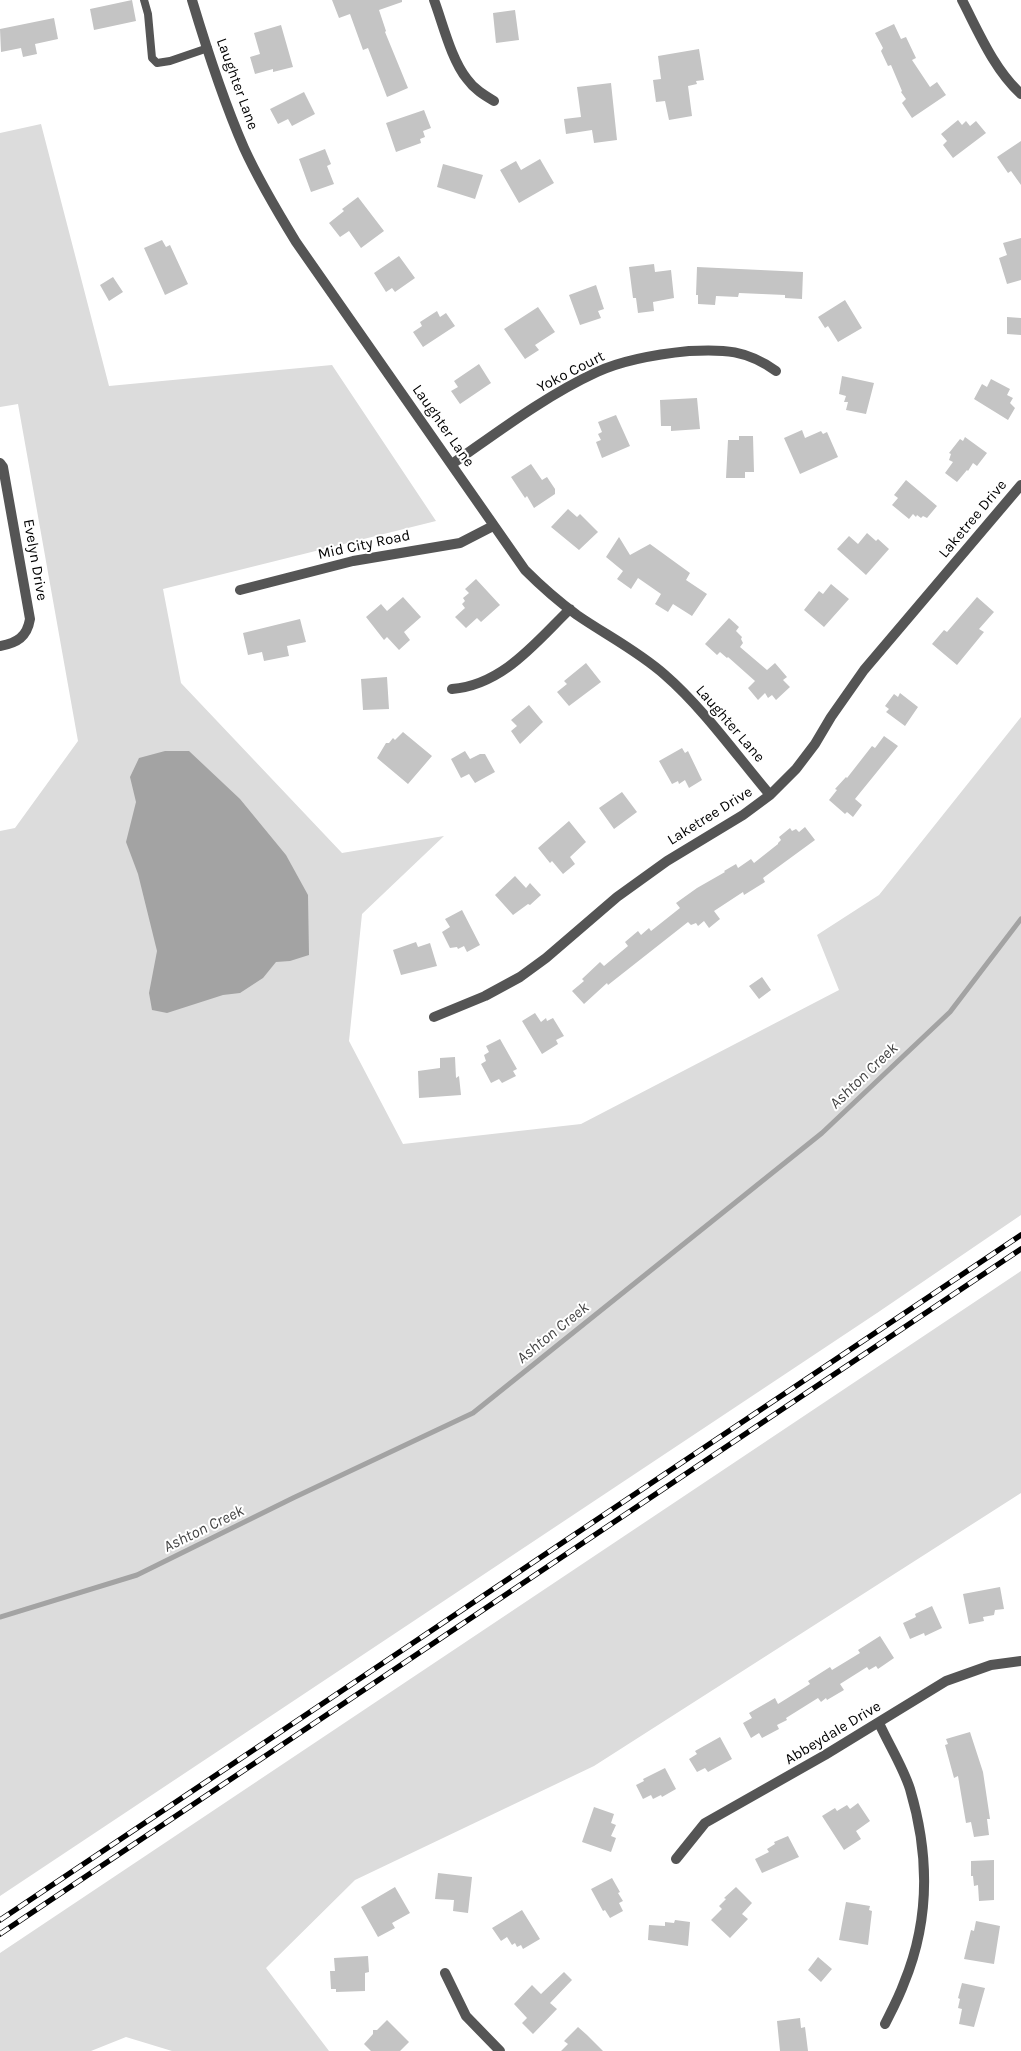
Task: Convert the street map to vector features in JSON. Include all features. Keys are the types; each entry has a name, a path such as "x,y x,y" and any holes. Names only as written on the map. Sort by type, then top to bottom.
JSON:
{"street":[{"name":"Laughter Lane","path":"192,0 228,109 268,196 296,242 452,464 493,526 525,570 546,591 570,609 637,652 665,675 686,696 770,795"},
{"path":"434,0 458,63 467,79 479,92 494,101"},
{"path":"962,0 985,47 1008,82 1021,94"},
{"name":"Yoko Court","path":"452,464 557,394 598,372 634,360 672,353 728,350 747,354 764,362 776,371"},
{"name":"Evelyn Drive","path":"0,463 3,467 30,619 28,629 23,638 14,643 0,646"},
{"name":"Laketree Drive","path":"434,1016 485,996 520,977 546,958 617,897 660,866 743,815 770,795 796,769 815,744 831,716 864,670 1021,485"},
{"name":"Mid City Road","path":"240,590 353,561 460,543 493,526"},
{"path":"452,689 481,684 495,676 522,657 570,609"},
{"name":"Abbeydale Drive","path":"676,1859 705,1823 879,1723 946,1681 990,1666 1021,1661"},
{"path":"879,1723 909,1787 920,1828 925,1864 924,1900 918,1936 905,1981 885,2024"},
{"path":"445,1973 466,2016 500,2051"}],"lane":[{"path":"144,0 148,14 152,58 157,63 170,61 208,48"}],"shaded area":[{"path":"41,124 109,386 332,365 436,521 163,589 181,683 342,853 444,836 362,914 349,1041 403,1144 581,1124 839,990 817,935 879,895 1021,717 1021,1215 877,1313 0,1896 0,831 15,828 78,741 18,404 0,407 0,133"},
{"path":"165,751 189,751 240,799 286,855 308,895 309,955 290,961 276,962 263,978 240,993 223,995 167,1013 152,1010 149,993 157,951 138,874 126,842 136,802 130,777 139,758"},
{"path":"1021,1271 1021,1493 594,1766 355,1880 266,1968 329,2051 172,2051 126,2037 91,2051 0,2051 0,1953"}],"building":[{"path":"132,0 136,21 94,30 90,9"},
{"path":"332,0 402,0 402,2 379,10 385,32 408,88 387,97 368,48 363,50 350,14 339,18"},
{"path":"515,10 519,40 496,43 493,13"},
{"path":"54,18 58,39 35,44 37,54 23,57 21,48 1,52 0,29"},
{"path":"894,24 901,39 906,37 916,58 912,60 930,87 937,82 946,95 912,118 902,103 906,99 901,92 891,65 888,66 881,51 883,48 875,33"},
{"path":"281,25 293,67 273,72 273,69 255,74 250,57 260,54 254,33"},
{"path":"699,49 704,80 696,81 697,84 688,86 692,116 669,120 665,101 656,102 653,80 661,79 658,56"},
{"path":"611,83 617,140 594,143 592,130 566,134 564,119 581,117 577,87"},
{"path":"304,92 315,114 292,126 288,119 278,124 270,109"},
{"path":"424,110 431,128 423,131 425,137 420,139 421,143 396,152 386,123"},
{"path":"958,120 962,125 966,121 970,126 976,121 986,133 953,158 943,145 947,141 941,134"},
{"path":"1021,141 1021,185 1011,171 1008,173 997,157"},
{"path":"325,149 331,164 327,166 334,184 311,192 299,159"},
{"path":"540,159 554,183 519,203 500,170 516,161 521,170"},
{"path":"443,164 483,175 475,199 437,187"},
{"path":"358,197 384,231 361,248 349,231 340,237 329,223 344,211 342,209"},
{"path":"1021,238 1021,280 1007,284 999,258 1007,255 1003,243"},
{"path":"162,240 166,247 170,245 188,284 165,295 144,248"},
{"path":"399,256 415,278 395,292 392,288 386,292 374,273"},
{"path":"654,264 655,272 671,270 674,298 653,302 654,311 638,313 636,298 633,298 629,267"},
{"path":"697,267 803,272 802,299 785,298 785,295 739,293 738,297 716,296 715,305 698,304 698,295 696,295"},
{"path":"113,277 123,292 109,301 100,285"},
{"path":"596,285 604,309 598,311 601,318 580,325 569,295"},
{"path":"845,300 862,328 838,342 828,326 825,328 818,317"},
{"path":"538,307 555,332 535,345 539,350 525,359 504,329"},
{"path":"437,311 440,317 446,313 455,326 423,347 413,332 422,326 420,322"},
{"path":"1007,317 1021,318 1021,335 1007,334"},
{"path":"479,364 491,383 460,404 451,391 458,387 454,381"},
{"path":"842,376 874,383 866,414 846,410 848,402 844,402 846,396 839,394"},
{"path":"991,379 1010,389 1007,395 1013,398 1010,403 1015,408 1008,420 974,399 982,384 987,387"},
{"path":"697,398 700,429 671,431 671,426 661,426 660,400"},
{"path":"616,415 630,446 602,458 596,442 601,440 598,434 602,432 598,422"},
{"path":"802,430 805,438 821,431 823,434 827,432 838,457 800,474 784,438"},
{"path":"739,436 753,436 754,472 745,472 745,478 726,478 728,440 739,440"},
{"path":"965,437 987,453 977,466 973,463 957,482 945,473 953,462 949,460 951,454 949,453 960,439 963,441"},
{"path":"531,464 542,480 547,477 555,489 555,494 534,508 527,496 525,498 511,477"},
{"path":"906,480 937,506 927,518 923,516 921,518 917,515 916,517 913,514 909,519 892,505 898,498 894,495"},
{"path":"568,509 577,517 580,514 598,532 579,550 551,527"},
{"path":"867,533 876,541 878,539 889,549 866,575 837,549 849,536 858,544"},
{"path":"619,537 630,555 650,544 690,573 686,580 707,594 692,616 673,604 668,612 655,604 661,594 638,578 631,589 617,579 623,571 606,557"},
{"path":"476,579 500,605 481,622 477,618 466,628 455,617 465,608 462,604 465,601 463,598 469,593 465,589"},
{"path":"831,584 849,599 824,627 804,610 819,591 823,594"},
{"path":"403,597 421,617 404,632 410,640 399,650 387,637 384,640 366,617 381,604 387,611"},
{"path":"977,597 994,612 979,629 984,632 957,665 932,644 944,630 947,632"},
{"path":"729,618 739,627 736,631 742,637 743,643 740,647 767,670 775,663 787,677 783,680 790,687 776,700 772,695 768,698 765,693 758,700 748,688 755,681 728,657 720,652 717,655 705,644"},
{"path":"300,619 306,642 287,646 289,656 264,661 262,652 248,655 243,633"},
{"path":"586,663 601,682 569,706 557,692 567,684 564,681"},
{"path":"387,677 389,709 363,710 361,679"},
{"path":"900,693 918,707 905,726 886,712 889,709 885,706 894,694 898,697"},
{"path":"529,705 543,722 520,744 511,731 517,726 511,720"},
{"path":"403,732 432,756 408,784 377,758 386,743 389,743 393,738 395,740"},
{"path":"884,736 898,746 855,799 862,805 853,817 847,812 845,814 829,800 837,790 835,789 847,778 872,746 875,748"},
{"path":"682,748 685,753 688,751 702,780 689,788 685,780 679,784 678,781 672,784 659,761"},
{"path":"465,751 470,759 480,754 485,754 495,772 475,783 469,774 461,778 451,759"},
{"path":"622,792 637,812 614,829 599,808"},
{"path":"569,821 586,842 570,857 575,864 563,874 552,861 550,863 538,848"},
{"path":"805,827 815,840 763,878 765,882 744,895 743,892 714,911 720,919 709,928 704,921 698,926 696,923 691,925 688,922 608,985 607,983 584,1004 572,991 584,981 582,979 600,962 604,966 628,946 625,942 638,931 641,935 649,928 651,931 680,908 676,903 697,888 736,864 738,868 751,859 754,863 778,844 781,840 779,837 790,828 792,831 796,829 799,832"},
{"path":"515,876 526,888 530,883 541,895 530,905 528,904 513,915 495,895"},
{"path":"462,910 480,945 467,952 464,946 458,949 457,947 450,948 442,932 450,927 445,919"},
{"path":"416,942 418,947 430,943 437,966 401,975 393,950"},
{"path":"762,977 771,990 759,999 749,986"},
{"path":"535,1013 541,1022 546,1018 547,1021 553,1018 564,1036 556,1040 558,1044 542,1054 522,1021"},
{"path":"500,1039 517,1069 513,1071 516,1076 502,1083 499,1079 491,1083 481,1064 486,1061 484,1055 489,1052 486,1046"},
{"path":"455,1057 456,1078 459,1076 461,1095 419,1098 418,1071 440,1068 440,1058"},
{"path":"1000,1587 1004,1609 995,1610 994,1615 983,1617 984,1621 969,1624 963,1594"},
{"path":"932,1606 942,1628 925,1636 924,1633 910,1639 903,1623 916,1617 915,1614"},
{"path":"880,1636 894,1658 878,1669 876,1666 869,1670 867,1667 840,1684 844,1690 821,1702 818,1698 777,1725 779,1729 762,1738 759,1733 751,1738 743,1723 752,1718 749,1713 775,1698 778,1704 810,1684 808,1681 830,1667 832,1670 860,1653 858,1650"},
{"path":"970,1732 983,1772 990,1819 987,1819 989,1835 974,1837 971,1822 966,1823 958,1776 954,1778 945,1745 948,1744 946,1739"},
{"path":"720,1737 732,1759 708,1772 705,1768 697,1772 689,1759 697,1754 695,1751"},
{"path":"665,1768 676,1789 662,1797 661,1795 653,1799 651,1795 643,1799 636,1785 644,1781 643,1779"},
{"path":"858,1803 870,1821 856,1831 861,1839 844,1850 822,1816 835,1808 837,1811 847,1805 850,1809"},
{"path":"594,1807 614,1814 611,1823 616,1825 611,1836 616,1838 611,1852 582,1842"},
{"path":"788,1836 799,1857 762,1873 755,1859 769,1852 767,1849 775,1844 774,1842"},
{"path":"994,1860 994,1900 979,1901 978,1885 974,1886 973,1876 971,1876 971,1861"},
{"path":"438,1873 472,1877 468,1913 453,1911 454,1900 435,1899"},
{"path":"612,1878 623,1901 619,1903 623,1911 610,1918 605,1910 603,1911 591,1889"},
{"path":"395,1887 410,1913 392,1923 395,1928 378,1937 361,1907"},
{"path":"736,1887 752,1903 742,1914 748,1919 730,1938 711,1920 722,1909 719,1906 726,1899 724,1898"},
{"path":"846,1902 870,1906 869,1910 872,1911 868,1945 839,1940"},
{"path":"522,1910 540,1939 523,1949 521,1945 517,1947 515,1943 512,1945 507,1937 501,1941 492,1928"},
{"path":"675,1920 690,1922 688,1946 648,1940 649,1925 665,1926 665,1922 674,1923"},
{"path":"976,1921 1000,1926 994,1964 964,1959 971,1930 974,1931"},
{"path":"368,1956 369,1972 365,1973 365,1991 336,1992 336,1989 331,1989 330,1971 335,1971 334,1958"},
{"path":"818,1957 832,1969 821,1982 808,1970"},
{"path":"564,1972 572,1980 550,2003 557,2009 533,2034 522,2023 527,2018 514,2004 532,1985 541,1994"},
{"path":"962,1983 985,1988 974,2027 959,2024 962,2009 958,2008 960,1999 958,1998"},
{"path":"800,2018 801,2028 805,2027 808,2051 780,2051 777,2021"},
{"path":"387,2020 409,2042 400,2051 371,2051 364,2044 373,2034 373,2030 377,2030"},
{"path":"578,2027 603,2051 561,2051 568,2044 564,2041"}],"waterway":[{"name":"Ashton Creek","path":"0,1617 137,1575 293,1498 473,1413 822,1133 950,1012 1021,919"}],"railway":[{"path":"0,1920 1021,1235"},
{"path":"0,1934 1021,1249"}]}
